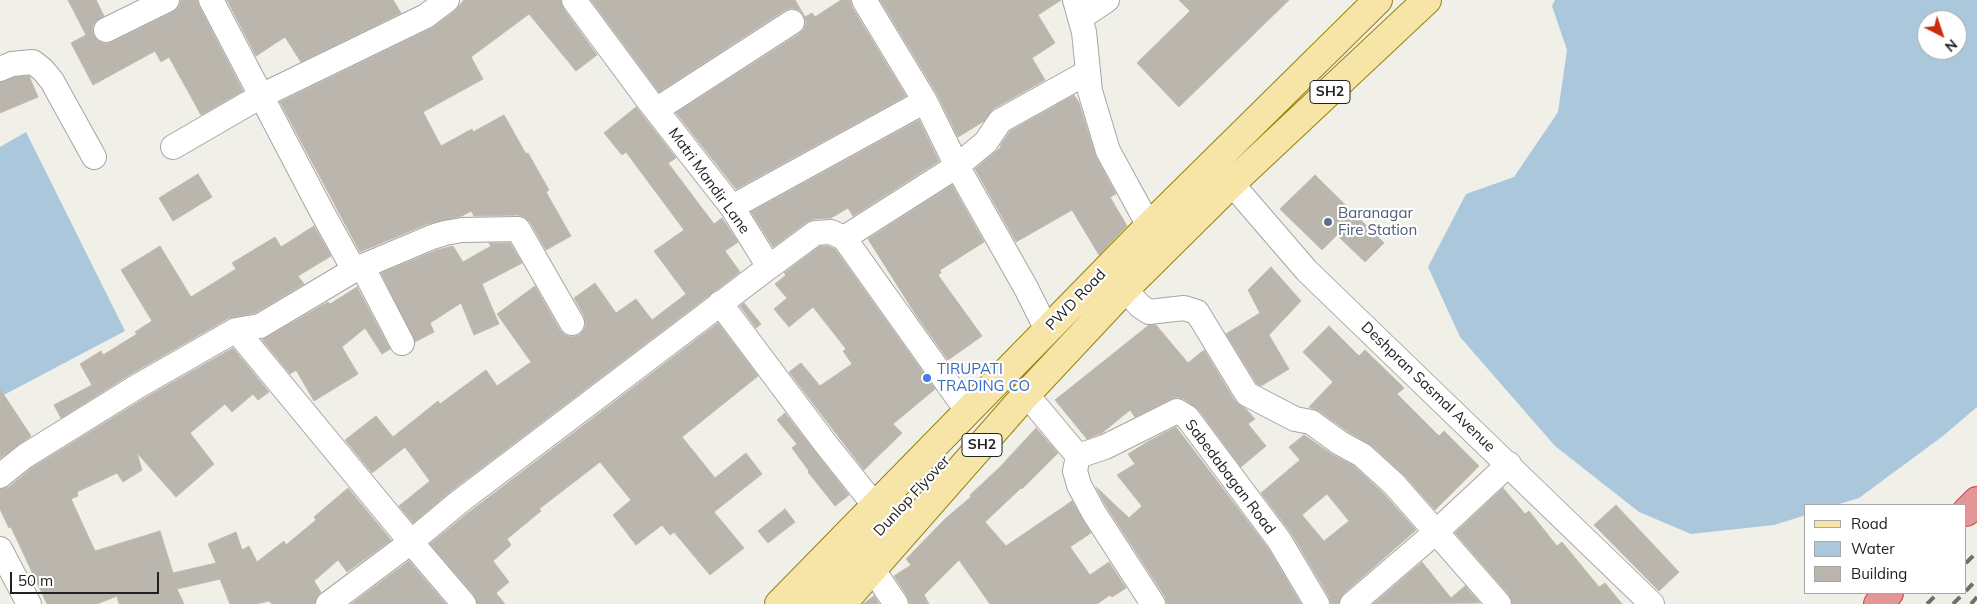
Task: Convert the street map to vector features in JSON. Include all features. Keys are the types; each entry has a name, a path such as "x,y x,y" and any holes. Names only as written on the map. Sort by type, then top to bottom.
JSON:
{"highway":[{"path":"1967,511 1977,501"},
{"path":"1878,604 1888,594"}],"main road":[{"name":"PWD Road","path":"779,604 1213,161 1378,0"},
{"name":"PWD Road","path":"842,604 1025,396 1125,289 1232,184 1427,0"},
{"name":"Dunlop Flyover","path":"810,604 968,436 1025,396"}],"street":[{"path":"106,30 167,0"},
{"path":"211,0 261,96 402,343"},
{"path":"173,147 261,96 426,16 448,0"},
{"name":"Matri Mandir Lane","path":"574,0 656,110 732,207 769,267"},
{"path":"864,0 925,101 957,166 1022,281 1047,330"},
{"path":"1107,0 1078,9 1084,32 1090,92 1108,151 1149,226"},
{"path":"656,110 792,22"},
{"path":"0,69 12,64 33,62 44,70 52,81 94,158"},
{"path":"844,238 957,166 986,142 1000,121 1088,72"},
{"path":"732,207 925,101"},
{"name":"Deshpran Sasmal Avenue","path":"1213,161 1307,271 1652,604"},
{"path":"0,476 25,456 138,386 236,330 260,326 358,268 445,233 462,230 518,229 572,323"},
{"path":"328,604 720,303 815,233 831,232 844,238 968,412"},
{"path":"1125,289 1140,306 1149,312 1184,308 1197,312 1247,394 1295,419 1311,422 1340,443 1362,455 1394,484 1499,604"},
{"path":"720,303 825,444 876,507"},
{"path":"236,330 464,604"},
{"path":"1025,396 1078,456 1075,471 1079,485 1142,600"},
{"name":"Sabedabagan Road","path":"1078,456 1105,447 1177,411 1187,417 1279,540 1317,604"},
{"path":"1352,604 1436,532 1508,464"},
{"path":"0,549 29,604"},
{"path":"873,570 896,604"}],"water":[{"path":"1555,0 1977,0 1977,407 1943,436 1859,498 1839,504 1804,504 1804,516 1774,525 1691,534 1639,512 1555,446 1460,337 1428,267 1466,194 1514,177 1558,112 1567,50 1552,6"},
{"path":"26,132 125,331 0,397 0,147"}],"building":[{"path":"68,0 96,0 104,16 94,23 92,29 98,41 106,44 173,12 179,7 181,0 197,0 243,91 201,115 169,57 161,62 155,51 93,85 71,43 86,35"},
{"path":"227,0 393,0 401,13 301,62 285,37 256,56"},
{"path":"464,0 561,0 563,8 597,55 576,71 529,14 471,57 483,79 423,112 441,146 472,129 473,132 504,115 549,190 546,192 571,236 546,250 530,222 524,217 518,215 474,216 471,211 462,216 427,224 360,252 280,102 432,28 455,11"},
{"path":"591,0 795,0 805,17 812,13 815,17 841,0 850,0 852,7 906,96 736,189 676,113 799,34 804,29 806,22 803,14 799,10 792,8 785,10 659,92"},
{"path":"880,0 1061,0 1038,15 1055,43 1032,58 1045,80 993,109 984,121 958,137 937,94"},
{"path":"1179,0 1289,0 1179,107 1137,63 1190,11"},
{"path":"29,76 38,97 0,113 0,82 15,77"},
{"path":"1074,95 1079,103 1096,157 1116,194 1110,197 1127,226 1099,255 1072,210 1016,242 975,169 1001,147 1010,131"},
{"path":"636,107 676,158 668,163 714,224 722,218 738,242 725,251 740,272 451,491 413,523 399,506 430,481 405,447 372,473 345,440 376,416 393,437 438,401 440,404 486,370 497,386 531,362 497,314 535,286 560,330 565,335 571,337 579,335 584,330 586,324 584,316 574,298 595,283 616,313 636,299 652,320 686,294 654,251 684,230 626,152 622,155 604,133"},
{"path":"919,120 939,161 853,216 848,208 831,218 814,219 773,247 751,212"},
{"path":"198,174 212,197 173,221 159,198"},
{"name":"Baranagar Fire Station","path":"1315,175 1384,243 1365,262 1337,235 1322,250 1280,209"},
{"path":"952,185 984,242 940,270 941,273 938,275 982,336 948,360 916,315 868,239"},
{"path":"314,226 331,256 298,276 304,284 255,313 229,318 131,374 61,418 54,405 92,385 80,364 101,351 103,355 137,334 135,332 152,321 121,270 160,246 191,297 236,269 232,263 275,237 281,247"},
{"path":"489,243 510,243 522,263 482,284 499,324 474,335 461,303 430,323 434,332 415,342 381,273 437,250 453,246 463,262 491,246"},
{"path":"820,246 828,246 835,249 935,389 893,424 902,433 864,470 789,372 801,363 820,386 852,364 843,351 846,349 813,307 789,327 774,309 787,298 775,284 786,275 784,273"},
{"path":"1271,267 1301,301 1269,335 1289,369 1261,386 1257,384 1226,334 1260,313 1248,290"},
{"path":"357,287 390,349 382,354 365,328 342,347 358,374 314,401 296,370 290,374 262,340 328,302 330,304"},
{"path":"744,303 761,324 756,328 740,306"},
{"path":"718,323 758,376 682,437 715,478 746,453 762,474 714,512 744,548 710,575 674,532 670,535 662,525 636,545 613,515 631,500 600,462 539,509 541,511 507,539 511,545 493,561 509,582 496,593 505,604 477,604 474,595 430,544"},
{"path":"1149,325 1156,325 1188,363 1204,350 1235,401 1255,419 1248,424 1266,446 1241,467 1198,409 1184,399 1177,397 1171,399 1135,417 1130,410 1102,433 1087,439 1055,400"},
{"path":"1329,326 1359,356 1365,350 1404,388 1397,394 1439,436 1444,431 1479,466 1435,510 1404,475 1371,445 1319,411 1309,407 1333,382 1303,352"},
{"path":"233,348 269,392 258,400 253,394 232,412 225,404 190,433 214,464 176,497 137,453 142,470 123,482 117,473 77,492 78,496 71,499 95,551 160,531 173,573 216,563 208,544 236,532 242,550 249,546 257,562 284,541 286,545 316,520 314,517 348,488 391,540 347,572 338,560 314,581 321,592 316,598 315,604 272,604 269,601 256,604 230,604 220,579 177,589 184,604 119,604 117,596 97,604 47,604 11,527 9,528 0,509 0,489 9,487 33,467 145,398"},
{"path":"0,389 31,436 0,458"},
{"path":"785,413 849,495 835,506 792,448 797,444 777,420"},
{"path":"1176,427 1268,548 1301,604 1167,604 1165,597 1106,506 1096,487 1129,518 1142,506 1117,475 1135,464 1128,454"},
{"path":"1036,428 1058,453 985,522 1006,546 1072,501 1091,533 1070,547 1090,575 1109,562 1126,588 1112,597 1110,595 1097,604 990,604 959,560 924,595 929,604 910,604 894,576 911,565 906,559 946,518 971,497 970,495 1000,467"},
{"path":"1304,435 1333,455 1354,466 1384,494 1416,530 1343,594 1339,604 1331,604 1329,597 1291,533 1261,493 1300,460 1289,447","holes":["1327,494 1349,521 1324,541 1302,515"]},
{"path":"1503,488 1525,514 1529,511 1557,546 1562,542 1599,587 1605,583 1622,604 1512,604 1509,595 1455,533"},
{"path":"1616,505 1679,572 1659,591 1594,525"},
{"path":"785,509 795,522 768,543 758,531"},
{"path":"409,561 446,604 351,604"},
{"path":"1422,562 1451,598 1465,586 1480,603 1373,604"},
{"path":"874,596 879,604 863,604"}],"railway":[{"path":"1967,562 1977,552"},
{"path":"1967,590 1977,579"},
{"path":"1927,604 1937,594"},
{"path":"1953,604 1963,594"},
{"path":"1971,604 1977,597"}],"place":[{"name":"Baranagar Fire Station","path":"1328,222"},
{"name":"TIRUPATI TRADING CO","path":"927,378"}]}
